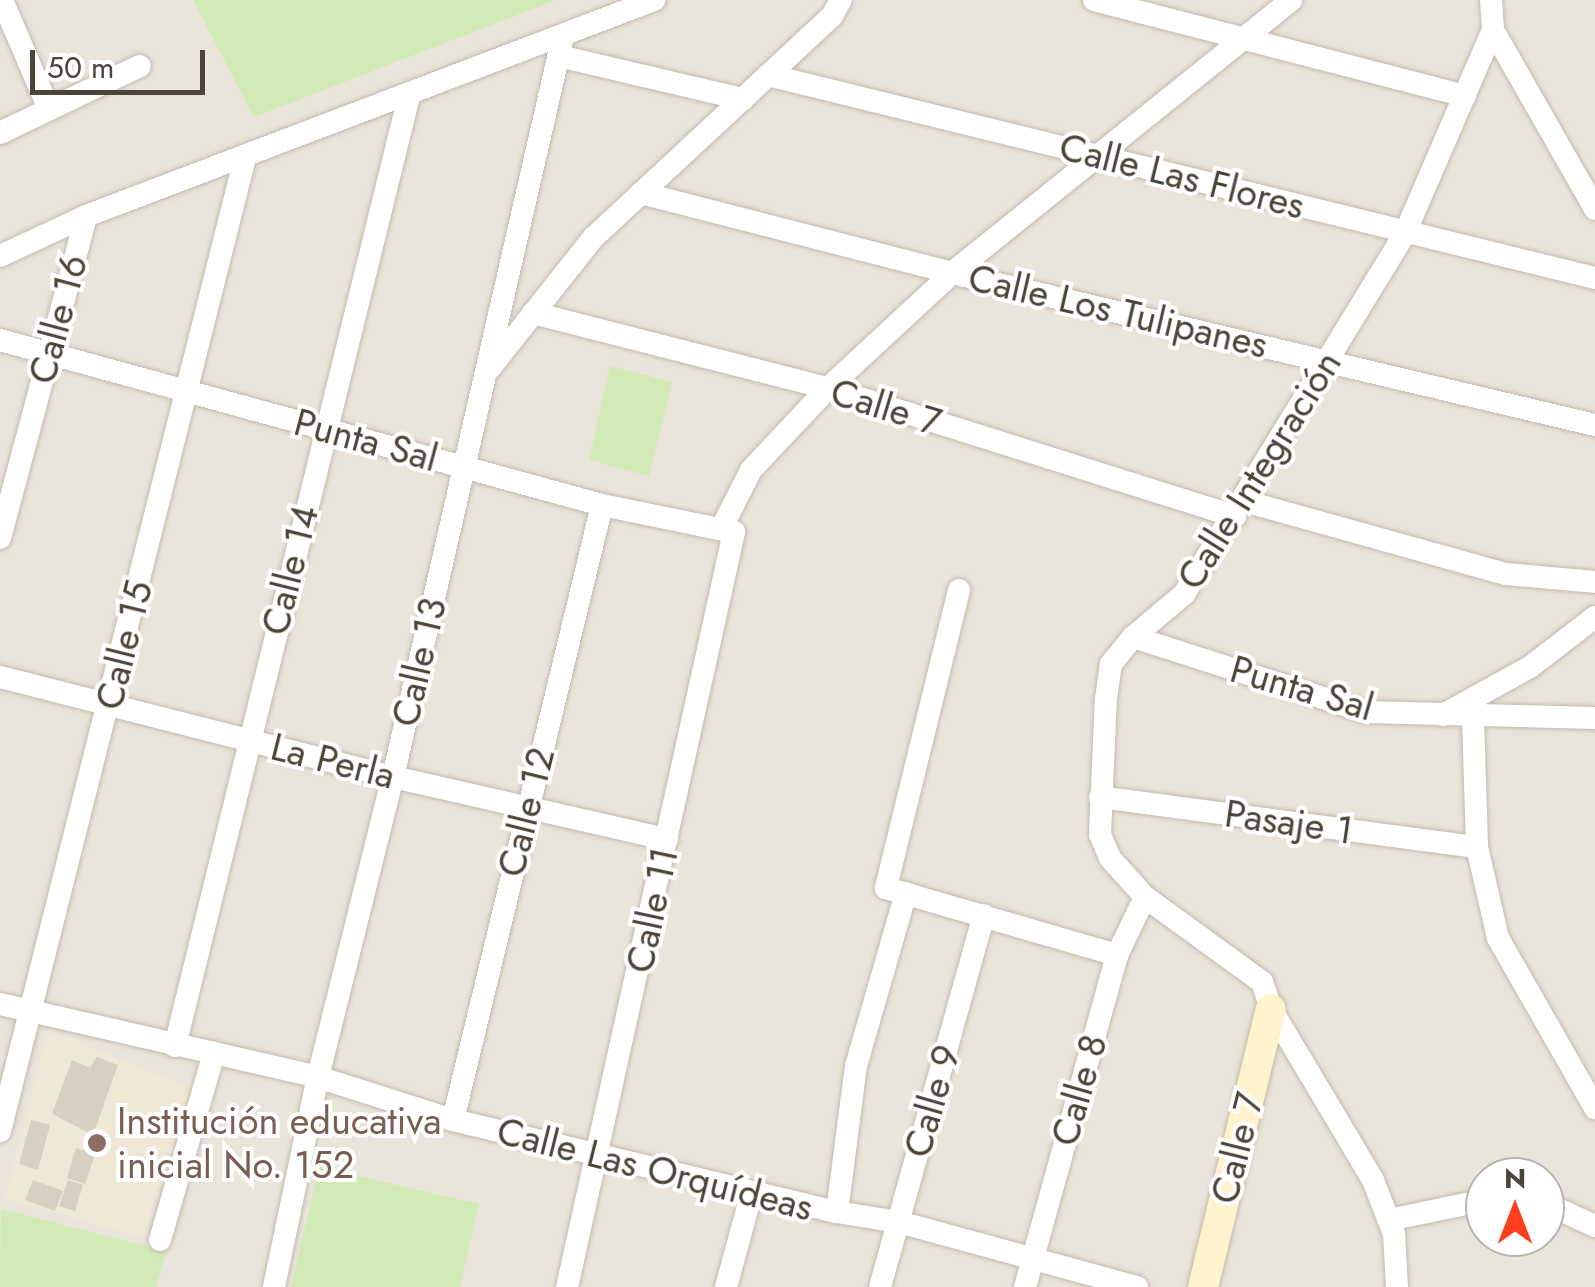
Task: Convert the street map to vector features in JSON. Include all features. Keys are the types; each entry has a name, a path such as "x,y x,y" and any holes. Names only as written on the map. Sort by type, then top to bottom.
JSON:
{"street":[{"path":"2,0 49,110"},
{"path":"0,256 86,216 409,96 561,46 654,0"},
{"path":"484,374 593,238 832,16 841,0"},
{"path":"1094,0 1465,96"},
{"name":"Calle 11","path":"568,1287 667,840 728,530 751,470 828,388 952,273 1291,0"},
{"name":"Calle Integración","path":"1491,0 1493,30 1595,209"},
{"name":"Calle Integración","path":"1397,1287 1400,1272 1388,1220 1373,1180 1271,1009 1262,982 1145,897 1110,858 1100,834 1100,797 1111,664 1133,637 1184,594 1330,360 1405,233 1493,30"},
{"path":"561,46 743,99"},
{"name":"Calle 13","path":"274,1287 318,1077 393,777 561,46"},
{"path":"0,133 140,66"},
{"name":"Calle Las Flores","path":"768,75 1595,278"},
{"name":"Calle 14","path":"175,1046 324,428 409,96"},
{"name":"Calle 15","path":"0,1131 28,1010 110,707 245,158"},
{"name":"Calle Los Tulipanes","path":"642,192 952,273 1595,426"},
{"name":"Calle 16","path":"0,538 86,216"},
{"name":"Calle 7","path":"533,313 828,388 1239,509 1506,574 1595,582"},
{"name":"Punta Sal","path":"0,340 602,505 728,530"},
{"name":"Calle 12","path":"453,1120 602,505"},
{"path":"836,1212 856,1066 958,590"},
{"path":"1440,716 1530,668 1595,616"},
{"name":"Punta Sal","path":"1133,637 1366,712 1473,718 1595,718"},
{"name":"La Perla","path":"0,677 393,777 667,840"},
{"path":"1473,718 1477,847 1498,938 1595,1108"},
{"name":"Pasaje 1","path":"1100,797 1477,847"},
{"path":"896,890 1116,955"},
{"name":"Calle 8","path":"1025,1287 1116,955 1145,897"},
{"name":"Calle 9","path":"880,1287 984,915"},
{"name":"Calle Las Orquídeas","path":"0,1004 318,1077 453,1120 836,1212 898,1222 1137,1287"},
{"name":"Calle 7","path":"1203,1287 1271,1009"},
{"path":"160,1240 214,1054"},
{"path":"726,1287 752,1192"},
{"path":"1388,1220 1465,1204"},
{"path":"1565,1212 1595,1226"}],"shaded area":[{"path":"0,0 1595,0 1595,1287 0,1287"},
{"name":"Institución educativa inicial No. 152","path":"47,1030 194,1089 143,1238 5,1198"}],"green space":[{"path":"193,0 556,0 254,117"},
{"path":"610,366 672,382 649,476 589,460"},
{"path":"319,1167 479,1204 460,1287 291,1287"},
{"path":"1,1209 166,1251 156,1287 0,1287"}],"building":[{"path":"97,1057 118,1065 93,1135 52,1114 72,1060 90,1068"},
{"path":"31,1120 50,1125 38,1170 19,1164"},
{"path":"76,1148 95,1154 85,1184 67,1178"},
{"path":"33,1180 63,1191 55,1211 25,1200"},
{"path":"68,1180 83,1185 75,1211 59,1206"}],"place":[{"name":"Institución educativa inicial No. 152","path":"97,1143"}]}
